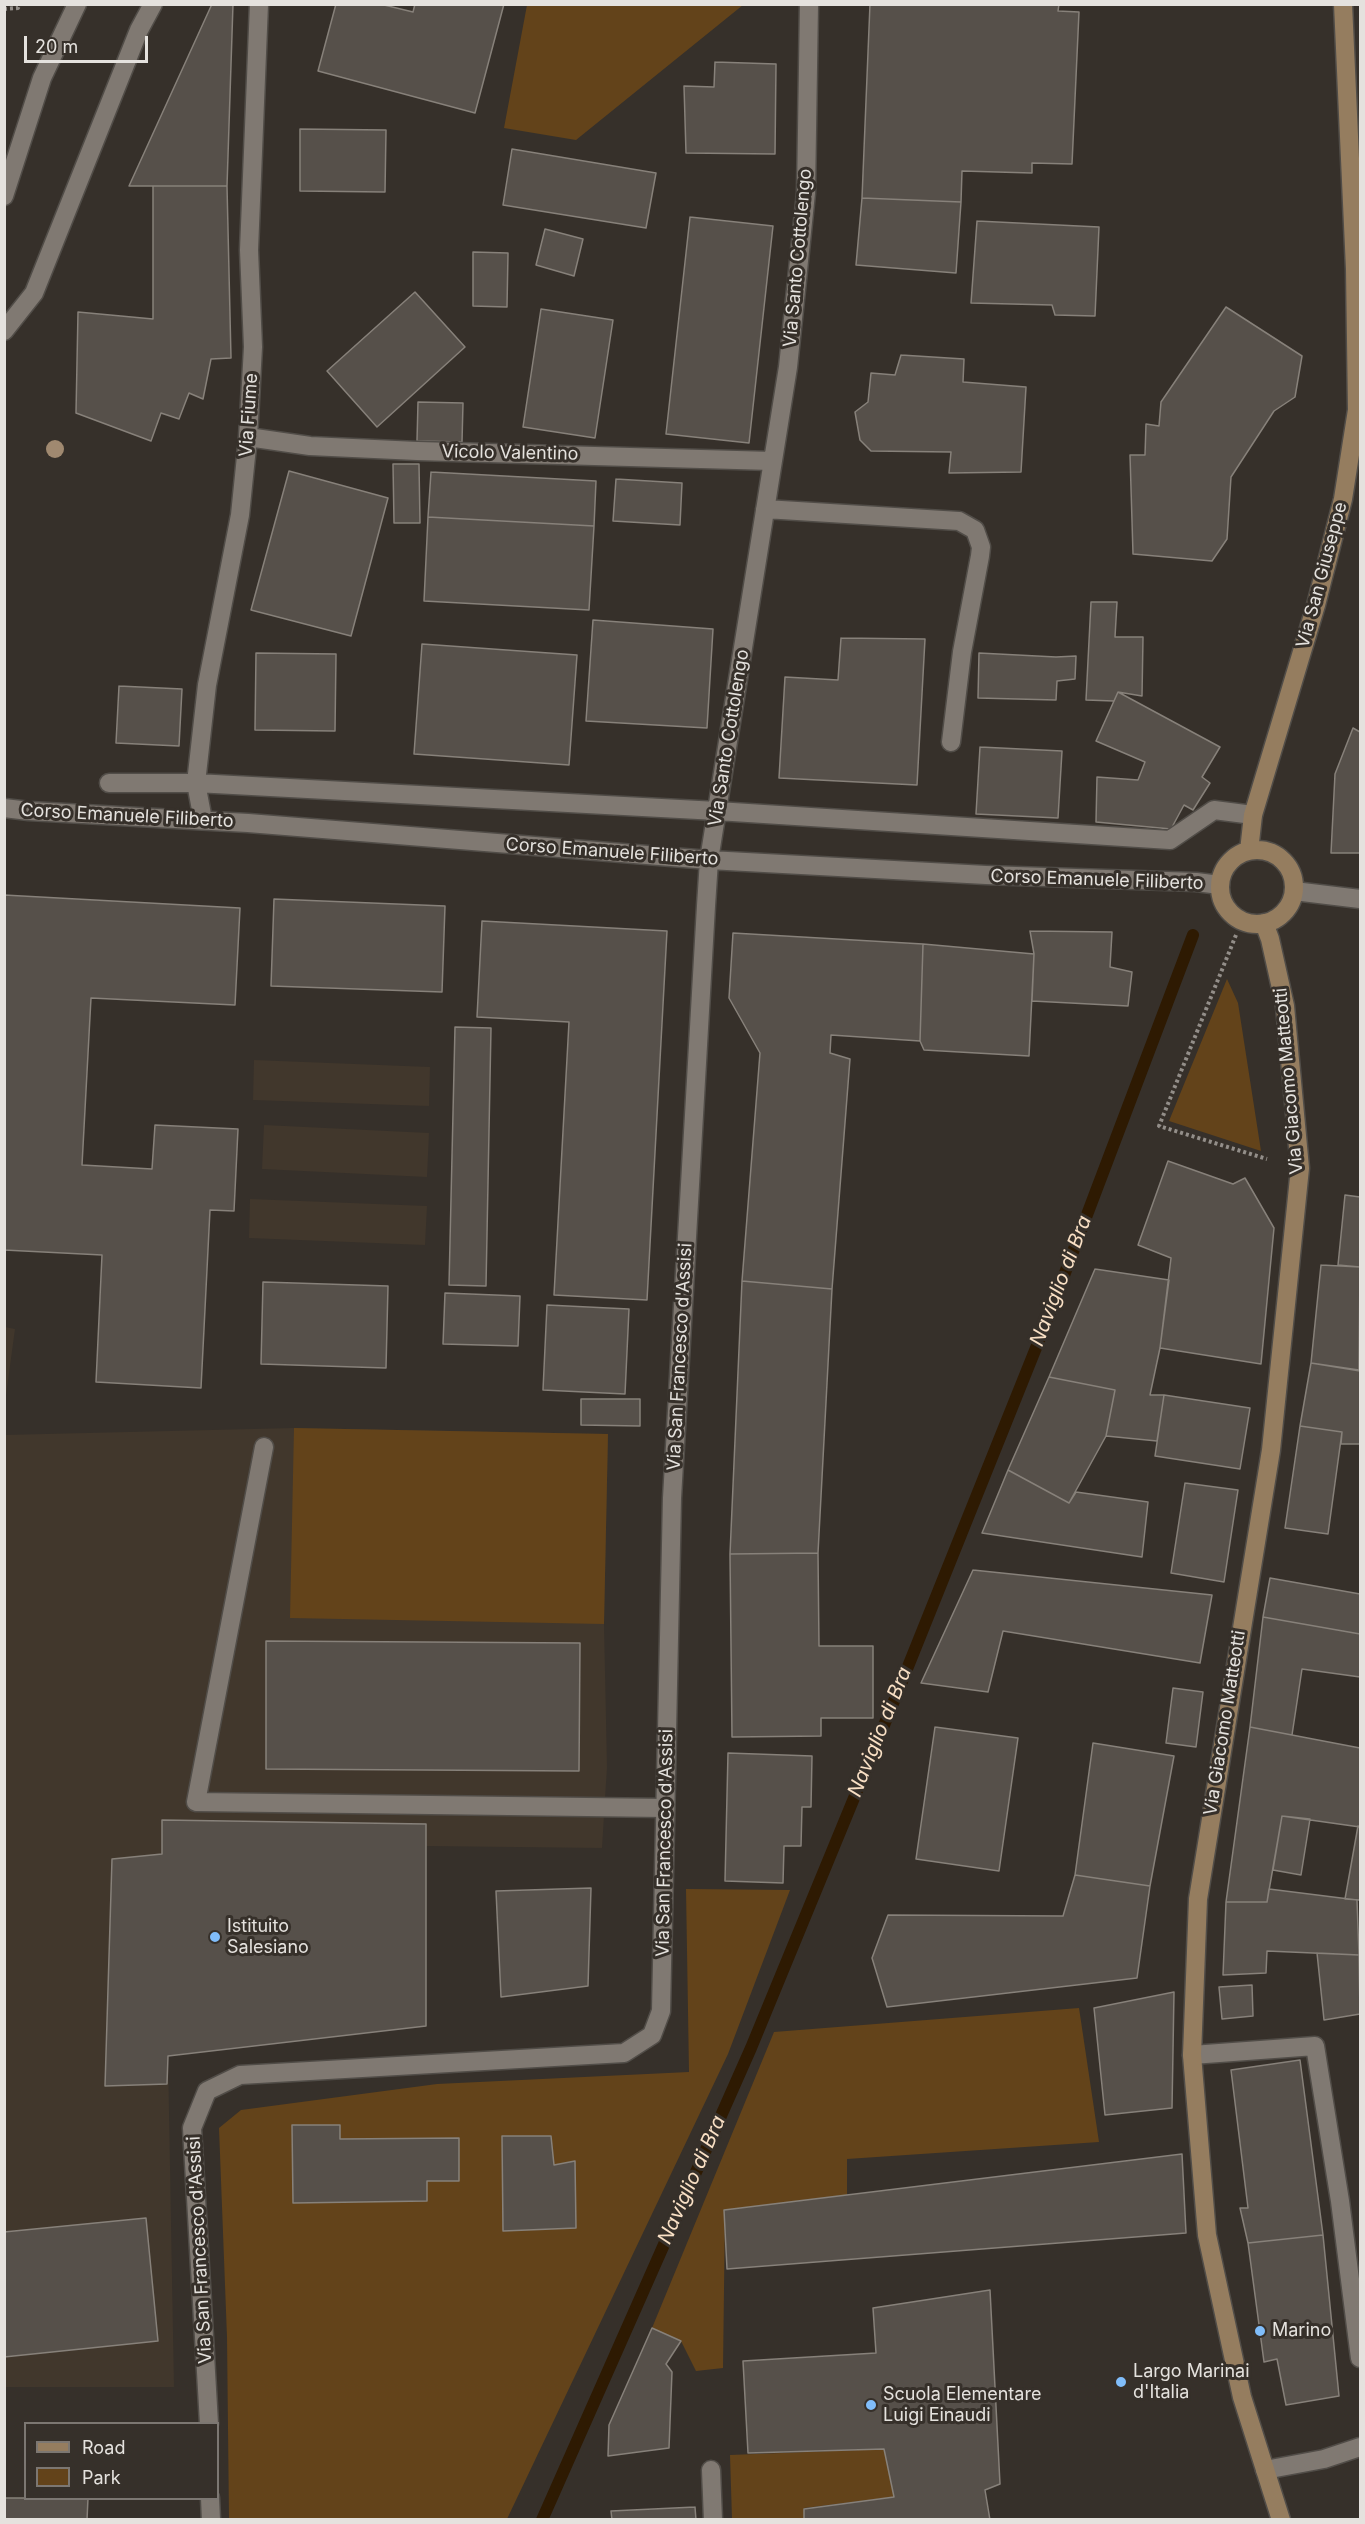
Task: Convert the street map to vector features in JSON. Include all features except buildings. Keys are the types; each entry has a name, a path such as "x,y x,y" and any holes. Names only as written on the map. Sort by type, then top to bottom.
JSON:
{"street":[{"path":"4,196 42,78 77,4"},
{"path":"4,331 34,293 139,30 153,4"},
{"name":"Via Fiume","path":"203,820 196,783 207,685 240,515 248,437 253,347 249,250 259,4"},
{"name":"Via Santo Cottolengo","path":"709,860 788,367 806,193 808,4"},
{"name":"Via San Giuseppe","path":"1249,851 1253,815 1317,605 1342,499 1359,410 1354,140 1343,4"},
{"name":"Vicolo Valentino","path":"248,437 310,446 417,451 772,461"},
{"path":"765,509 959,520 975,530 981,547 962,652 951,742"},
{"name":"Corso Emanuele Filiberto","path":"109,783 196,783 717,811 1170,840 1214,810 1253,815"},
{"name":"Corso Emanuele Filiberto","path":"4,808 29,812 203,820 709,860 986,875 1196,882 1220,885"},
{"path":"1261,850 1272,853 1282,860 1289,868 1294,891 1284,911 1275,919 1264,923 1242,920 1226,906 1220,885 1229,863 1238,855 1249,851 1261,850"},
{"name":"Via San Francesco d'Assisi","path":"208,2422 207,2366 192,2128 207,2091 240,2075 624,2053 652,2035 661,2011 672,1498 709,860"},
{"path":"1294,891 1360,899"},
{"name":"Via Giacomo Matteotti","path":"1264,923 1270,939 1285,1006 1300,1168 1271,1450 1197,1899 1192,2055 1207,2235 1242,2397 1281,2520"},
{"path":"264,1448 196,1802 665,1808"},
{"path":"1192,2055 1315,2046 1340,2201 1360,2358"},
{"path":"1265,2470 1324,2459 1360,2447"},
{"path":"711,2470 713,2520"},
{"path":"210,2500 211,2520"}],"path":[{"path":"4,9 18,8 19,4"},
{"path":"1242,920 1159,1126 1300,1168"}],"shaded area":[{"path":"254,1060 430,1067 429,1106 253,1100"},
{"path":"264,1125 429,1133 427,1177 262,1169"},
{"path":"250,1199 427,1206 425,1245 249,1238"},
{"path":"4,1327 15,1329 5,1403"},
{"name":"Istituito Salesiano","path":"294,1428 608,1434 604,1624 607,1767 602,1848 426,1846 426,2026 168,2056 174,2387 5,2387 4,1435"}],"green space":[{"path":"527,4 743,5 576,140 504,128"},
{"path":"1227,979 1238,1003 1261,1151 1169,1121"},
{"path":"294,1428 608,1434 604,1624 290,1618"},
{"path":"686,1889 790,1890 728,2054 507,2519 229,2519 227,2337 219,2128 241,2110 437,2084 689,2072"},
{"path":"1079,2008 1099,2142 847,2159 847,2195 725,2210 723,2368 696,2371 681,2341 652,2328 774,2032"},
{"path":"884,2449 894,2497 804,2508 804,2519 732,2519 730,2455"}],"waterway":[{"name":"Naviglio di Bra","path":"542,2520 751,2048 901,1684 1046,1323 1193,935"}],"place":[{"name":"Istituito Salesiano","path":"215,1937"},
{"name":"Marino","path":"1260,2331"},
{"name":"Largo Marinai d'Italia","path":"1121,2382"},
{"name":"Scuola Elementare Luigi Einaudi","path":"871,2405"}]}
